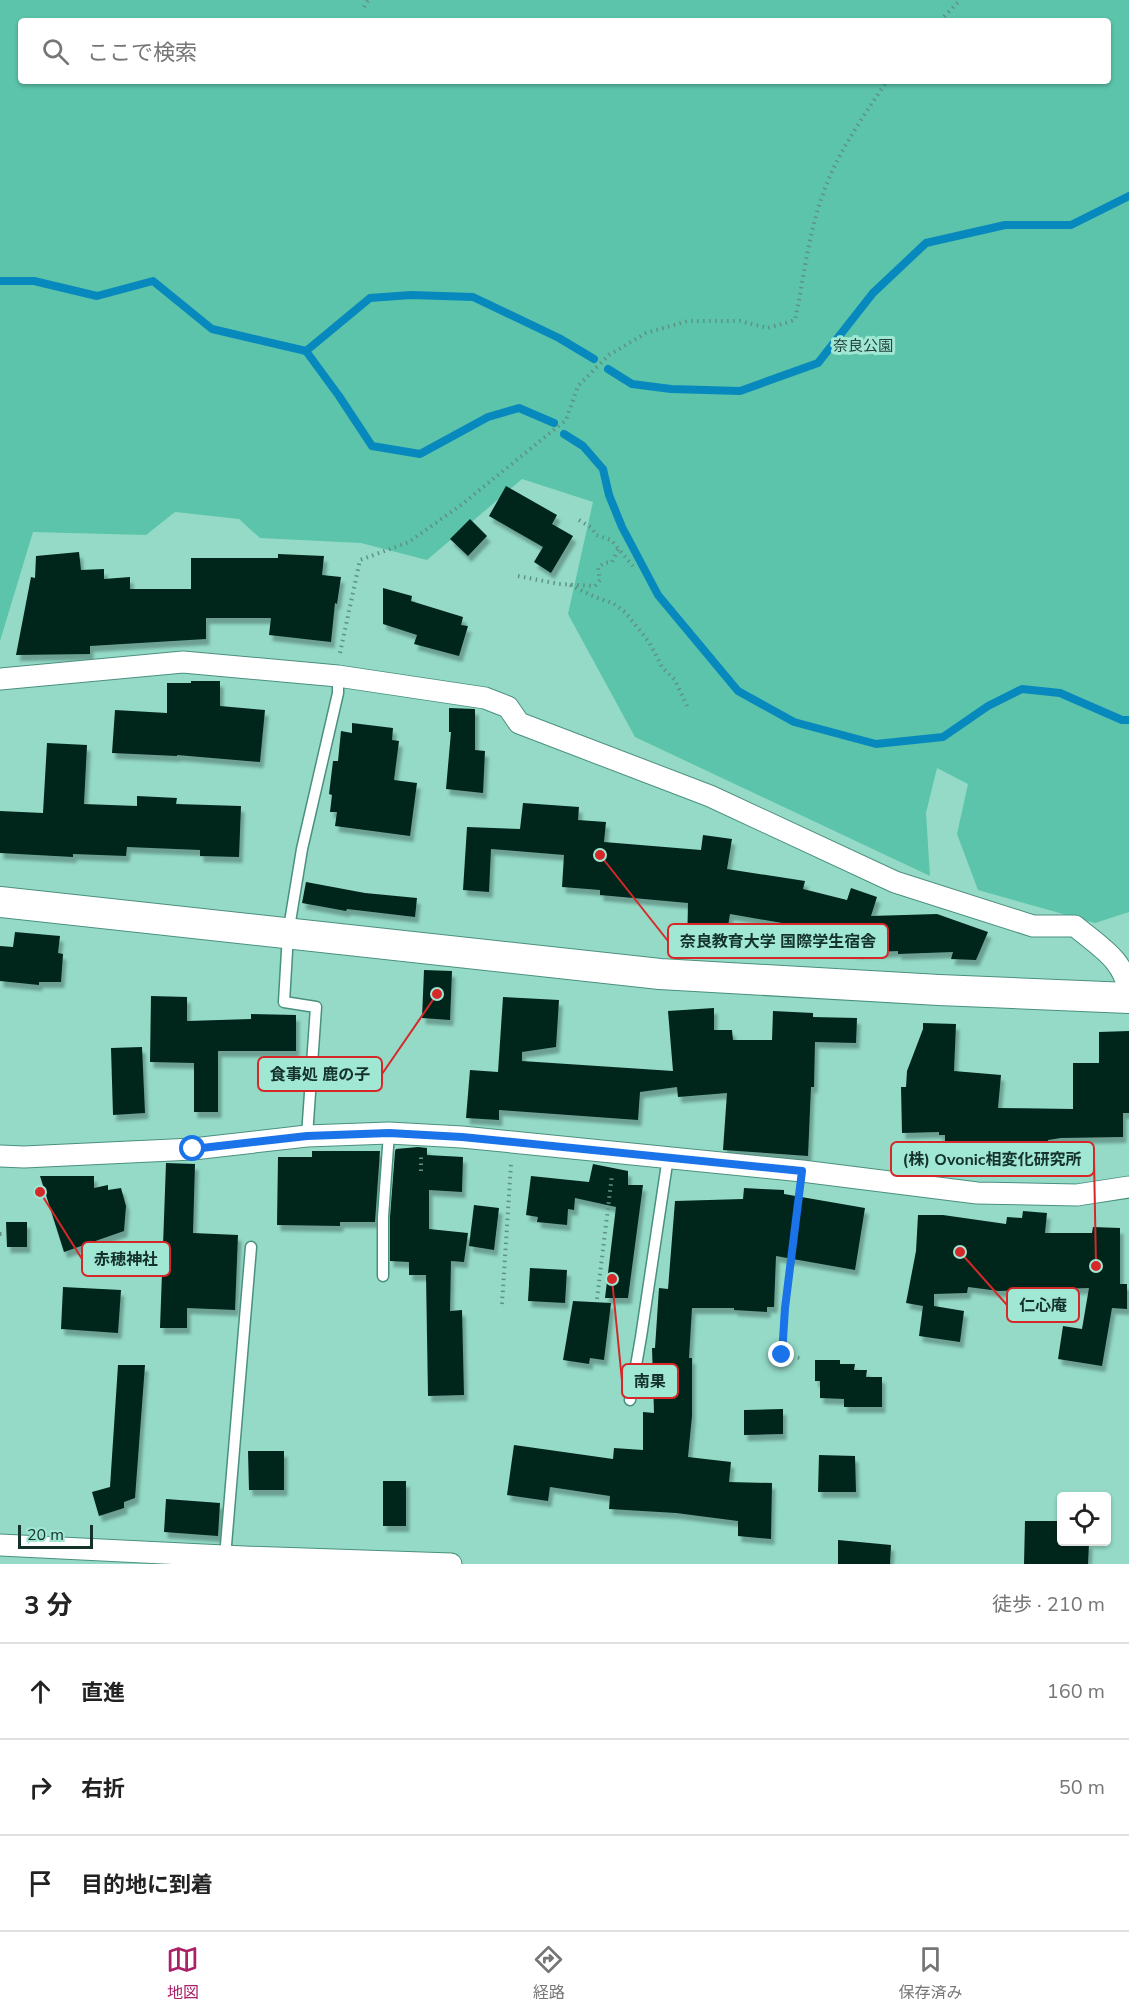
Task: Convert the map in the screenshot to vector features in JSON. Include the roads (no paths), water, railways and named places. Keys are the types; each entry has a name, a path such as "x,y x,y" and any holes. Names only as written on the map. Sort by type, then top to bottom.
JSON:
{"street":[{"path":"0,678 183,662 338,676 485,698 508,707 519,723 710,796 895,882 1033,926 1075,926 1116,961 1127,977 1129,996 939,990 660,974 0,902"},
{"path":"0,1156 193,1149 307,1136 389,1133 668,1157 977,1193 1077,1195 1129,1187"},
{"path":"0,1545 135,1558 225,1557 451,1564"}],"lane":[{"path":"307,1136 316,1007 284,1002 288,934 302,849 338,693 338,676"},
{"path":"382,1276 383,1217 389,1133"},
{"path":"630,1400 642,1337 668,1157"},
{"path":"225,1557 251,1246"}],"waterway":[{"path":"608,369 632,384 671,389 740,391 818,363 873,293 926,243 1005,225 1071,225 1129,196"},
{"path":"0,281 34,281 97,296 153,281 212,329 306,351 372,446 420,454 488,417 519,408 554,423"},
{"path":"306,351 370,298 411,295 473,297 559,338 594,359"},
{"path":"564,434 583,446 603,469 609,495 622,527 658,595 738,691 794,722 876,744 943,737 988,706 1022,689 1060,693 1122,720 1129,720"}],"place":[{"name":"奈良教育大学 国際学生宿舎","path":"600,855"},
{"name":"食事処 鹿の子","path":"437,994"},
{"name":"赤穂神社","path":"40,1192"},
{"name":"仁心庵","path":"960,1252"},
{"name":"(株) Ovonic相変化研究所","path":"1096,1266"},
{"name":"南果","path":"612,1279"}],"park label":[{"name":"奈良公園","path":"863,346"}]}
